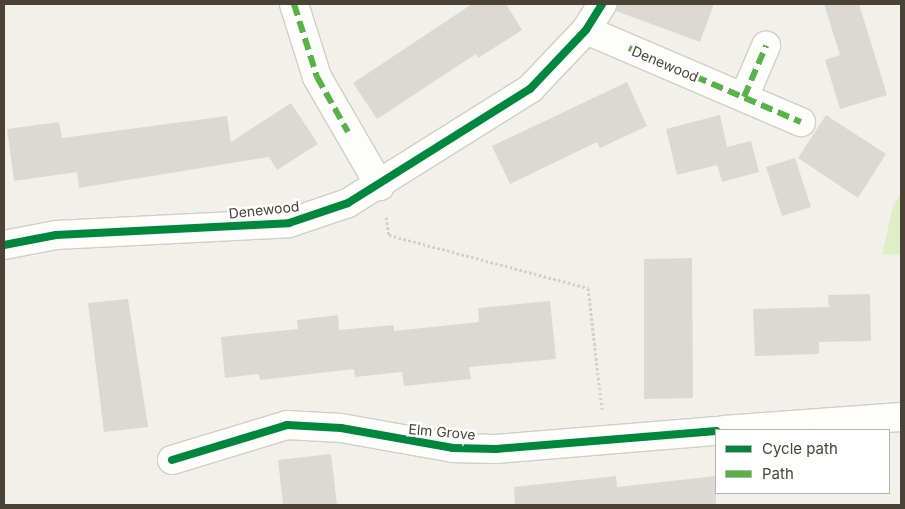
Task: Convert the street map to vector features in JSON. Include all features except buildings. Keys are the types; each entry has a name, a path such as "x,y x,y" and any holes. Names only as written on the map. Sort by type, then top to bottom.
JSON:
{"street":[{"path":"294,4 318,77 380,186"},
{"name":"Denewood","path":"4,245 56,235 289,223 348,203 380,186 530,89 586,30 602,4"},
{"name":"Denewood","path":"586,30 801,122"},
{"path":"744,97 766,46"},
{"path":"738,429 901,417"},
{"name":"Elm Grove","path":"172,460 287,425 341,428 453,448 715,431"}],"path":[{"path":"380,186 389,235 588,288 605,439"}],"green space":[{"path":"901,194 901,254 882,255 893,205"}],"marked path":[{"path":"294,4 317,77 348,132"},
{"path":"744,97 766,46"},
{"path":"629,48 801,122"}],"cycle path":[{"path":"4,245 56,235 289,223 348,203 530,89 586,30 602,4"},
{"path":"172,460 287,425 341,428 453,448 496,449 715,431"}]}
